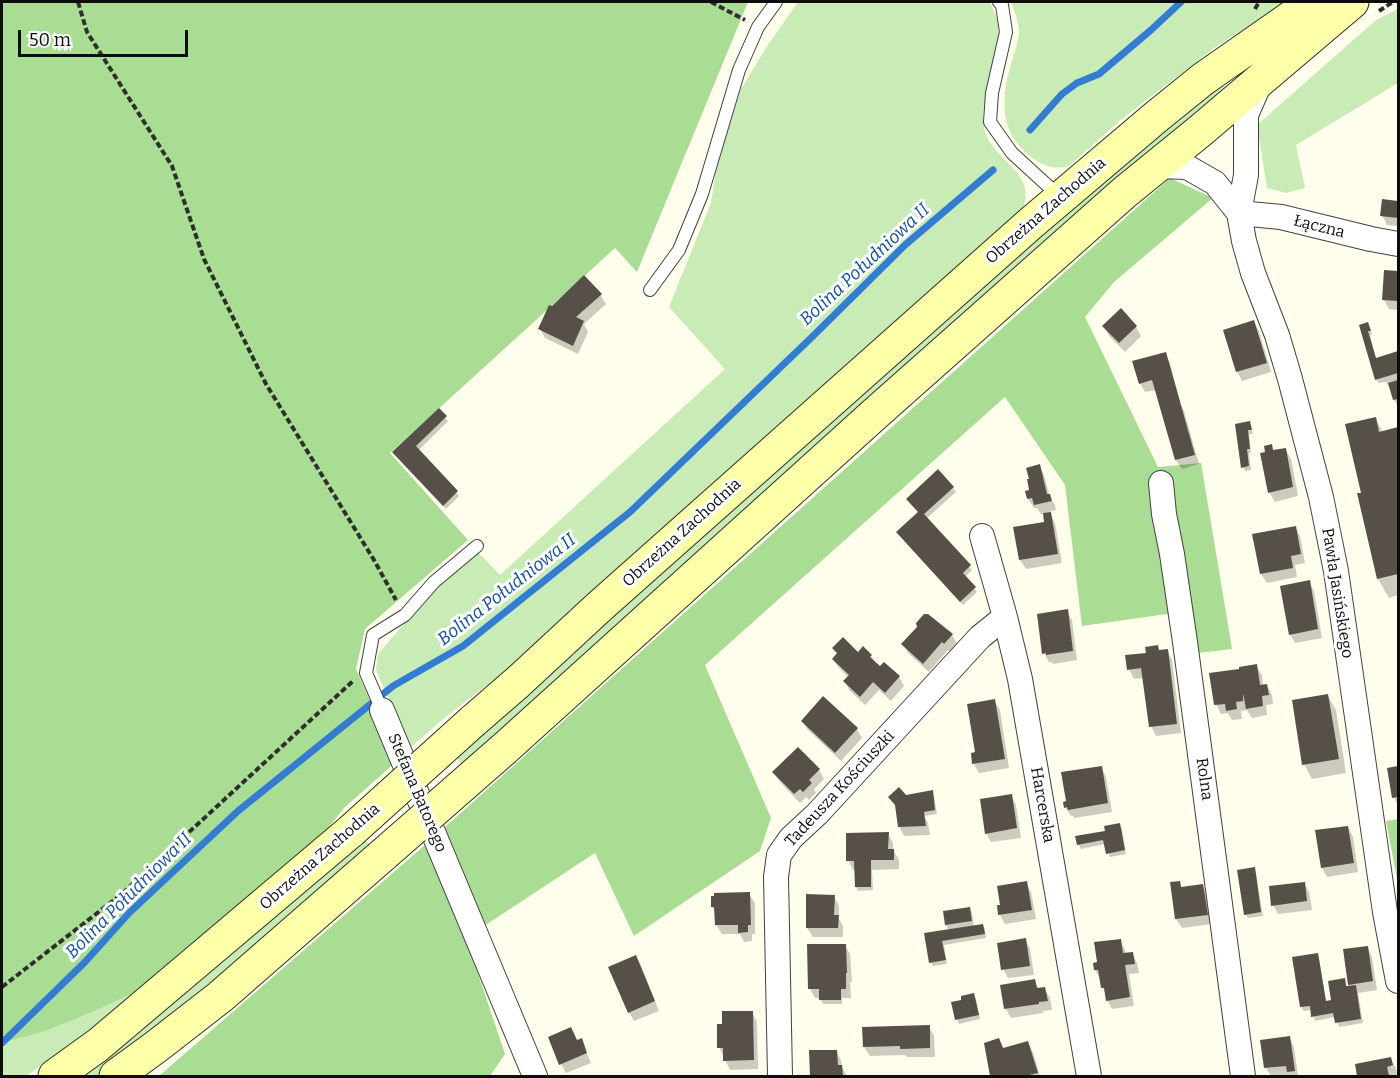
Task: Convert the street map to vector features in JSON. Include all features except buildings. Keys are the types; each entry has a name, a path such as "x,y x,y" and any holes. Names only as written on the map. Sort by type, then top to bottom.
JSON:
{"street":[{"name":"Obrzeżna Zachodnia","path":"55,1077 117,1030 351,831 518,682 598,607 1061,198 1156,117 1203,80 1299,12 1318,2"},
{"path":"116,1077 220,997 504,749 886,404 1155,166 1200,131 1352,2"},
{"name":"Pawła Jasińskiego","path":"1263,78 1246,115 1246,175 1239,213 1253,273 1277,335 1321,497 1336,571 1384,912 1398,981"},
{"name":"Pawła Jasińskiego","path":"1155,166 1187,167 1215,183 1239,213"},
{"name":"Łączna","path":"1239,213 1281,217 1398,244"},
{"name":"Rolna","path":"1161,483 1187,654 1243,1077"},
{"name":"Harcerska","path":"982,536 1020,679 1089,1077"},
{"name":"Tadeusza Kościuszki","path":"780,1077 776,877 779,855 791,838 817,814 980,637 1005,617"},
{"name":"Stefana Batorego","path":"382,710 535,1077"}],"lane":[{"path":"650,290 683,241 702,194 739,70 758,27 776,2"},
{"path":"999,2 1002,5 1006,32 992,93 990,122 1012,153 1061,198"},
{"path":"366,671 373,635 405,615 434,582 477,546"},
{"name":"Stefana Batorego","path":"366,671 382,710"}],"path":[{"path":"78,2 87,32 172,166 204,259 266,384 405,615"},
{"path":"711,2 758,27"},
{"path":"2,987 123,892 366,671"}],"green space":[{"path":"2,2 748,2 637,272 615,248 390,453 468,540 365,629 356,669 397,761 344,808 325,832 142,989 43,1032 2,1043"},
{"path":"798,2 990,2 997,19 999,32 998,46 985,100 984,127 994,148 1019,175 1024,184 1026,196 1023,209 510,668 449,714 410,748 376,670 378,654 438,585 477,551 500,575 725,369 669,307 711,203 717,164 741,89"},
{"path":"1011,2 1286,2 1217,46 1123,118 1069,166 1058,168 1045,165 1031,157 1021,148 1008,126 1004,102 1005,90 1019,33 1018,21"},
{"path":"1398,9 1398,83 1296,145 1305,188 1286,193 1267,188 1257,125 1376,20"},
{"path":"1223,85 1224,87 1206,105 462,765 457,758 468,749 465,746 1084,196 1196,102"},
{"path":"1170,178 1213,198 1114,282 1085,317 1158,467 1201,463 1232,649 1190,654 1188,611 1082,626 1065,485 1005,397 705,665 771,818 760,851 634,936 595,853 466,938 505,1054 490,1076 159,1076 425,845"},
{"path":"1398,819 1398,884 1386,821"},
{"path":"362,839 373,846 247,958 96,1076 74,1076 203,979"},
{"path":"142,989 81,1038 26,1076 2,1076 2,1043 43,1032"}],"waterway":[{"name":"Bolina Południowa II","path":"1030,130 1062,94 1077,83 1099,74 1181,2"},
{"name":"Bolina Południowa II","path":"2,1043 85,962 129,913 238,811 393,686 463,646 630,512 905,245 993,170"}]}
